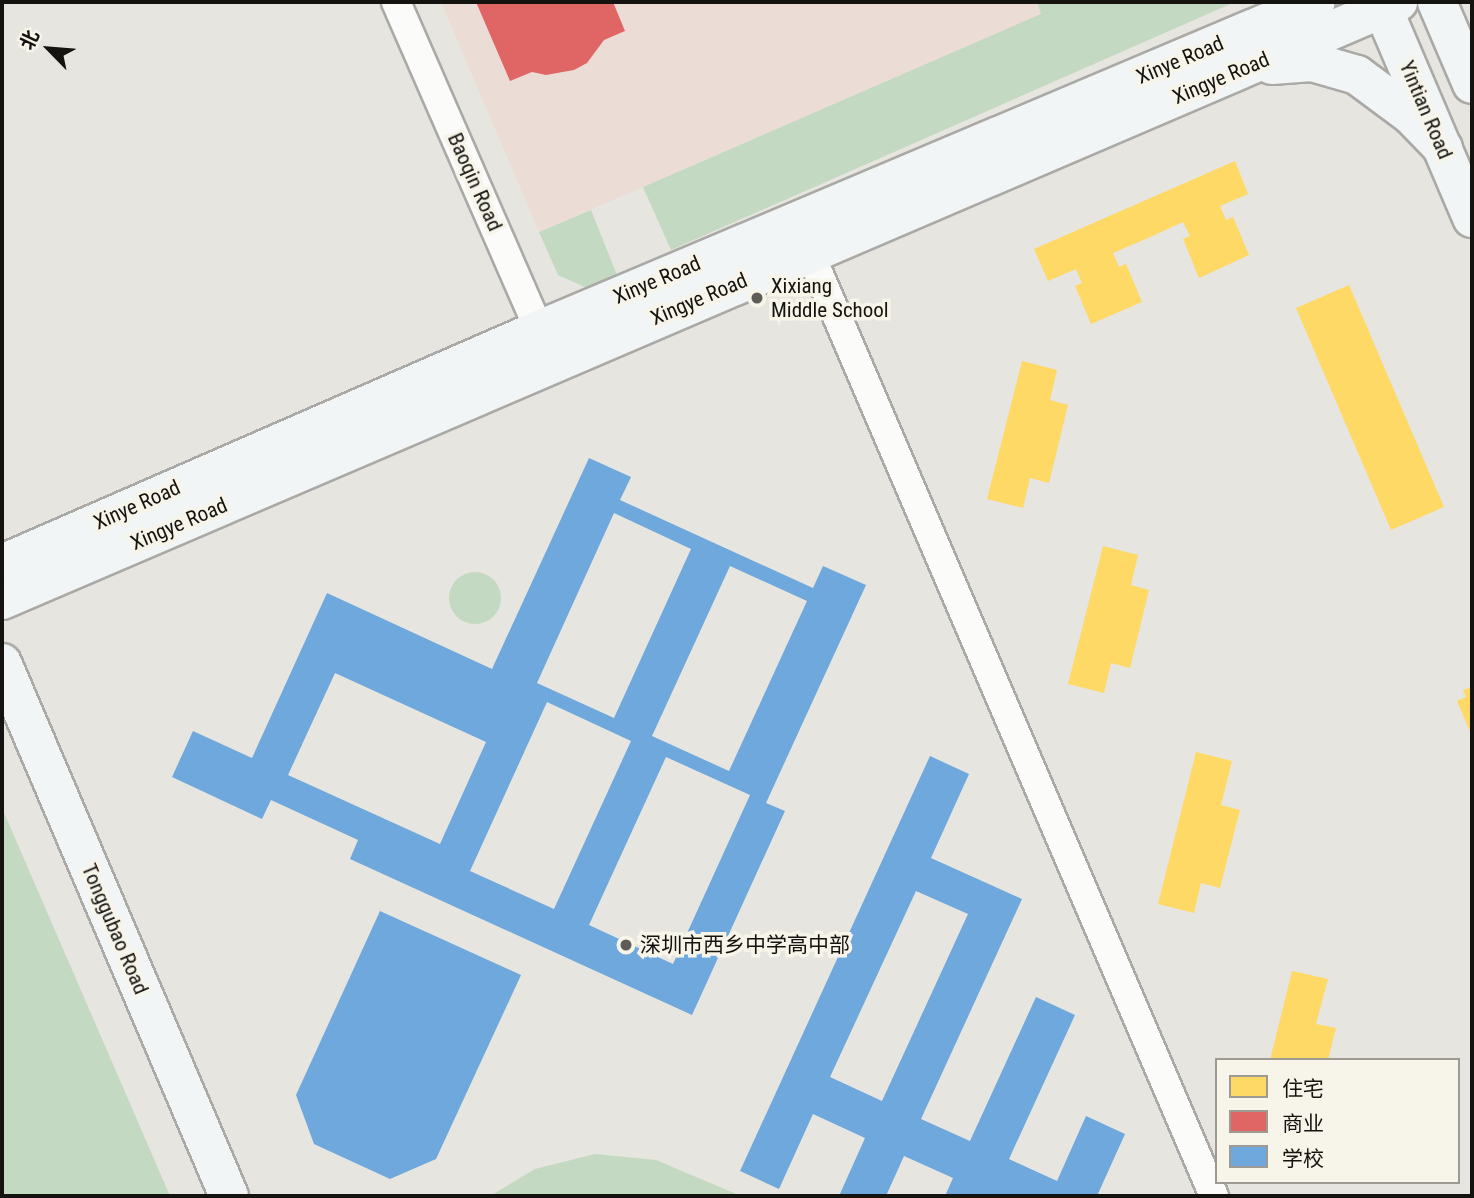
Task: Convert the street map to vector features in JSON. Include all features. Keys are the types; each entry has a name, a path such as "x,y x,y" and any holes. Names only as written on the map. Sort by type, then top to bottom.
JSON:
{"main road":[{"path":"1233,56 1275,2"},
{"name":"Xinye Road","path":"1233,56 1316,2"},
{"path":"1437,2 1472,84"},
{"name":"Xingye Road","path":"2,600 547,346 1233,56 1387,4"},
{"name":"Yintian Road","path":"1387,4 1472,218"},
{"path":"1233,56 1336,66 1385,94 1443,148"},
{"name":"Xinye Road","path":"2,564 547,346"},
{"name":"Tonggubao Road","path":"2,663 229,1196"}],"street":[{"name":"Baoqin Road","path":"396,2 547,346"},
{"path":"802,237 1214,1196"}],"shaded area":[{"path":"441,2 1037,2 1042,14 539,232"}],"green space":[{"path":"1037,2 1235,2 671,250 643,187 1041,14"},
{"path":"591,210 617,275 587,288 558,275 539,232"},
{"path":"475,572 494,579 501,598 494,617 475,624 456,617 449,598 456,579"},
{"path":"2,808 170,1196 2,1196"},
{"path":"595,1154 656,1160 741,1196 490,1196 535,1169"}],"building: 住宅":[{"path":"1235,161 1248,194 1220,206 1226,220 1233,217 1249,255 1199,278 1183,239 1190,236 1183,222 1113,253 1119,267 1126,264 1142,302 1091,324 1075,286 1082,283 1076,269 1048,281 1034,249"},
{"path":"1349,285 1444,507 1391,530 1296,308"},
{"path":"1022,361 1057,370 1050,400 1068,405 1049,483 1030,478 1023,508 987,499"},
{"path":"1103,546 1138,555 1131,585 1149,590 1130,668 1111,663 1104,693 1068,684"},
{"path":"1472,687 1472,736 1457,701 1466,697 1463,690"},
{"path":"1196,752 1232,761 1221,805 1240,810 1220,888 1201,883 1194,913 1158,904"},
{"path":"1292,971 1328,979 1316,1024 1336,1028 1328,1058 1270,1058"}],"building: 商业":[{"path":"476,2 613,2 625,31 604,40 587,63 574,70 546,75 532,72 510,81"}],"building: 学校":[{"path":"589,458 631,477 620,500 813,588 823,566 866,585 766,803 785,811 692,1015 350,859 358,840 271,800 262,819 172,777 193,731 252,758 327,593 492,669","holes":["614,513 691,549 614,718 537,683","730,566 807,601 729,771 652,736","335,673 486,742 440,844 288,775","547,702 631,741 554,909 470,871","666,757 750,795 673,964 589,925"]},
{"path":"930,756 969,774 931,858 1022,899 921,1119 970,1141 1036,997 1075,1015 1009,1159 1057,1181 1086,1116 1125,1134 1097,1196 945,1196 953,1178 904,1156 886,1196 839,1196 865,1138 813,1114 779,1189 740,1171","holes":["916,891 968,914 882,1101 830,1077"]},
{"path":"380,911 521,975 436,1159 390,1179 314,1144 296,1095"}],"place":[{"name":"Xixiang Middle School","path":"757,298"},
{"name":"深圳市西乡中学高中部","path":"626,945"}]}
